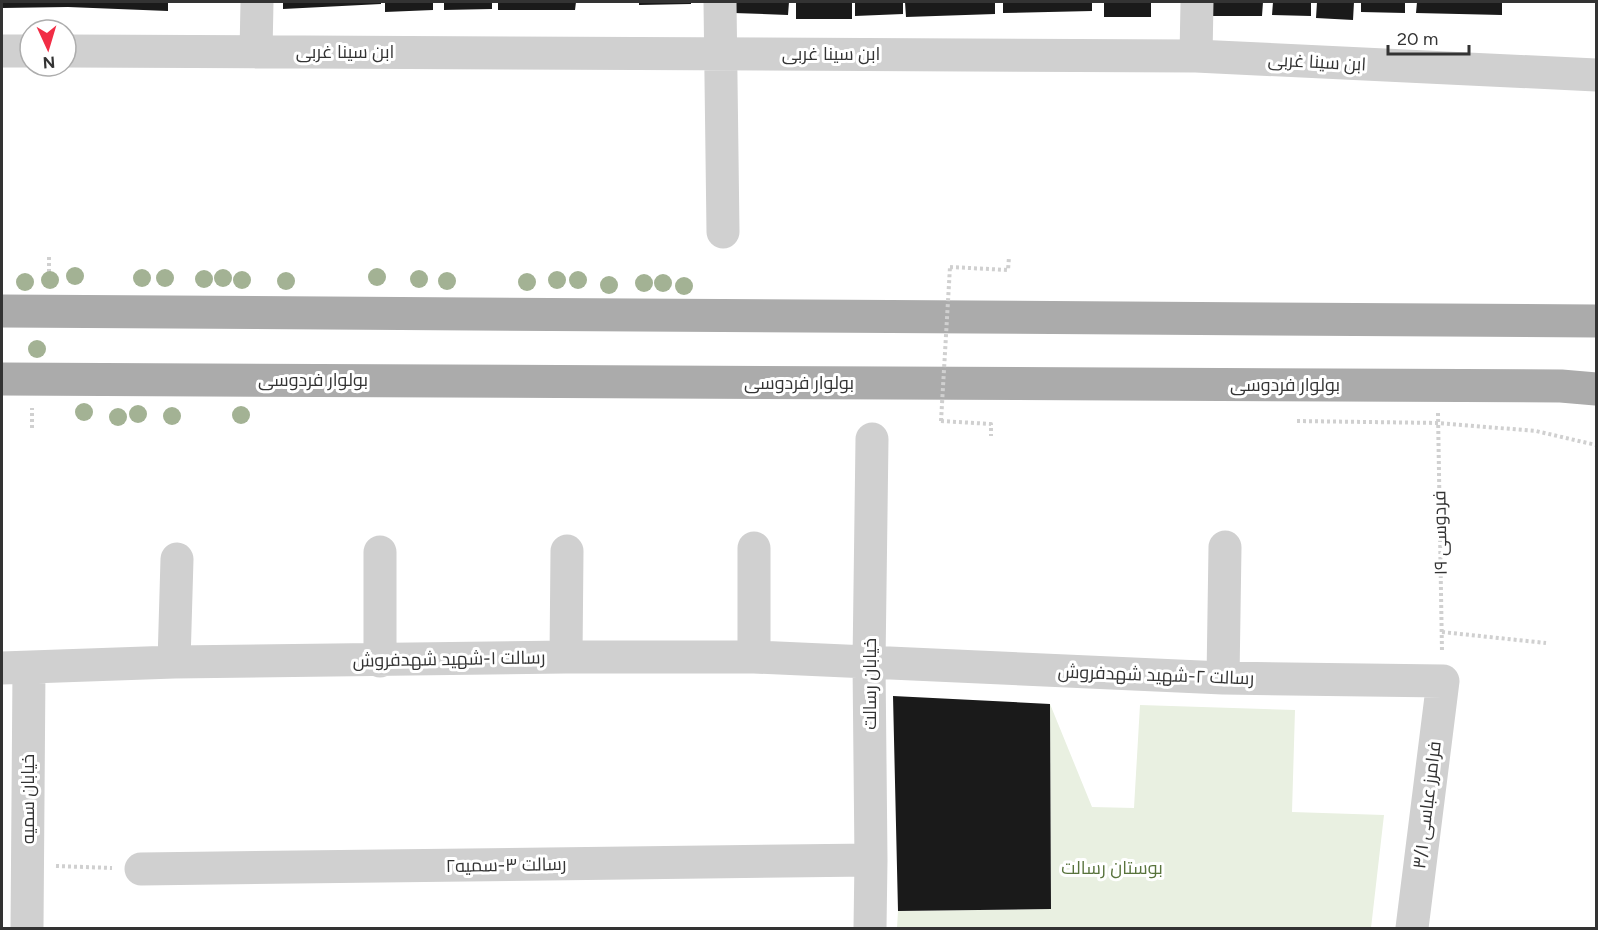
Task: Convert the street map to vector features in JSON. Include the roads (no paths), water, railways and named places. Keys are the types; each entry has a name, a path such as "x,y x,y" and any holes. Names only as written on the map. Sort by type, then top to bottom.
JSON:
{"main road":[{"path":"2,310 1596,321"},
{"name":"بولوار فردوسی","path":"2,379 1561,386 1596,389"},
{"path":"1561,386 1596,409"}],"street":[{"path":"256,2 256,52"},
{"path":"720,2 723,232"},
{"path":"1196,56 1197,2"},
{"path":"2,51 18,51"},
{"name":"ابن سینا غربی","path":"78,51 1196,56 1596,75"},
{"name":"خیابان رسالت","path":"870,928 869,663 872,439"},
{"path":"1223,678 1225,547"},
{"path":"754,548 754,657"},
{"path":"566,657 567,550"},
{"path":"380,552 380,661"},
{"path":"174,662 177,559"},
{"name":"رسالت ۱-شهید شهدفروش","path":"15,668 174,662 566,657 754,657 869,663"},
{"name":"رسالت ۲-شهید شهدفروش","path":"869,663 1223,678 1443,681"},
{"name":"خیابان سمیه","path":"15,668 28,865 27,928"},
{"name":"فرامرز عباسی ۳/۱","path":"1412,928 1443,681"},
{"name":"رسالت ۳-سمیه۲","path":"141,869 871,860"}],"park label":[{"name":"بوستان رسالت","path":"1112,868"}]}
